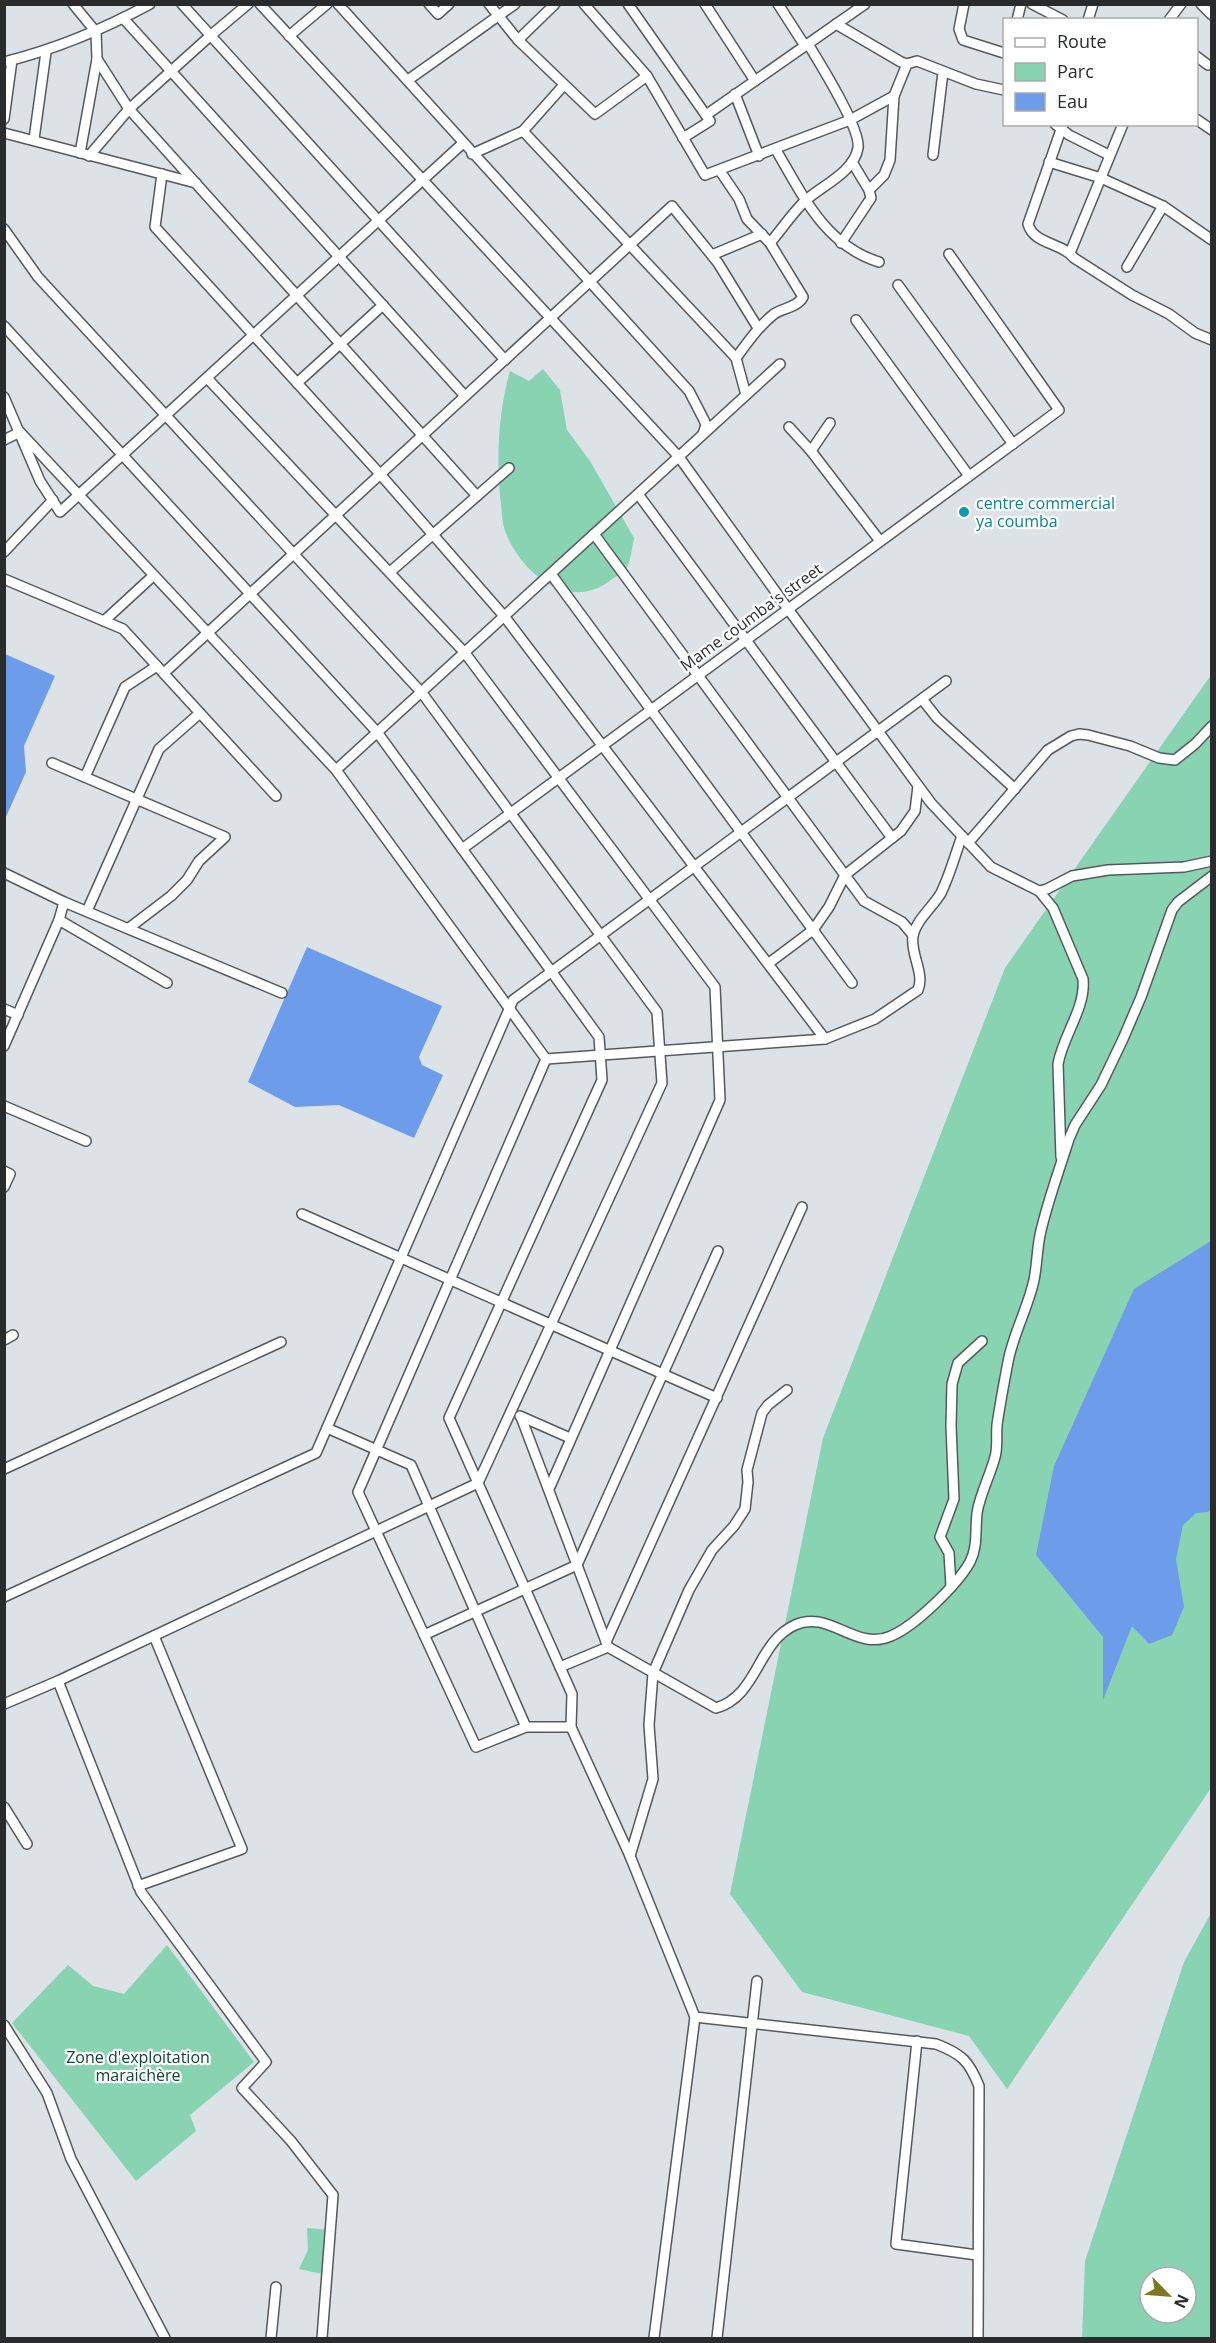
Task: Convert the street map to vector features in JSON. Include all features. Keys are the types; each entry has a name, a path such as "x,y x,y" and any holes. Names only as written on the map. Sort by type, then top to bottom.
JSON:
{"street":[{"path":"73,4 96,32 97,59 84,154"},
{"path":"4,119 8,61 46,52 96,32 150,4"},
{"path":"182,4 505,360"},
{"path":"84,154 129,109 248,4"},
{"path":"260,4 679,457 918,786 965,840 996,871 1039,891 1053,908 1084,986 1079,1006 1060,1052 1058,1064 1061,1165"},
{"path":"289,36 327,4"},
{"path":"338,4 408,80 462,144 692,395 706,425 703,434"},
{"path":"429,4 438,14 449,4"},
{"path":"489,4 518,40 563,86 595,114 647,76"},
{"path":"408,80 515,4"},
{"path":"518,40 555,4"},
{"path":"584,4 647,76 705,175 776,150 849,120 894,96"},
{"path":"628,4 710,121 683,138"},
{"path":"705,4 755,81"},
{"path":"770,243 806,201 852,162 858,144 834,88 807,45 777,4"},
{"path":"706,115 865,4"},
{"path":"964,4 959,30 963,40 1003,52"},
{"path":"1032,4 1059,18"},
{"path":"1170,18 1181,4"},
{"path":"1201,4 1212,15"},
{"path":"123,18 465,396"},
{"path":"836,24 907,64 917,61 975,84 1003,90"},
{"path":"34,140 46,52"},
{"path":"1198,57 1208,65"},
{"path":"97,59 129,109 477,496"},
{"path":"869,190 884,175 890,160 894,96 907,64"},
{"path":"933,155 943,72"},
{"path":"472,154 523,131 563,86"},
{"path":"735,94 759,156"},
{"path":"1198,119 1212,130"},
{"path":"1109,155 1059,126 1028,224 1030,231 1036,237 1070,253 1074,258 1132,295 1162,310 1195,333 1212,340"},
{"path":"1070,253 1122,126"},
{"path":"523,131 736,358 746,395"},
{"path":"4,133 196,183"},
{"path":"4,397 40,481 60,512 462,144"},
{"path":"776,150 821,224 841,243 856,253 879,262"},
{"path":"841,243 870,203 871,198 869,190 852,162"},
{"path":"1049,162 1101,178 1163,206 1212,240"},
{"path":"720,171 745,210 747,219 770,243 802,297 801,301 777,312 758,328 736,358"},
{"path":"162,174 155,227 380,474 504,616 825,1039"},
{"path":"85,777 125,687 160,669 207,633 672,206 712,255 758,328"},
{"path":"1127,267 1163,206"},
{"path":"4,229 38,277 422,693 657,1012 662,1083 478,1483 58,1681 4,1704"},
{"path":"712,255 762,234"},
{"name":"Mame coumba's street","path":"462,849 1059,410 949,254"},
{"path":"898,285 1012,444"},
{"path":"297,383 383,305"},
{"path":"856,320 969,476"},
{"path":"4,326 377,732 599,1038 602,1080 449,1418 572,1694 571,1727 630,1856 695,2017 654,2338"},
{"path":"336,770 780,364"},
{"path":"207,378 465,653 715,987 720,1100 549,1489"},
{"path":"811,451 830,423"},
{"path":"789,427 811,451 880,541"},
{"path":"4,440 20,432"},
{"path":"20,432 336,770 508,1011 546,1059"},
{"path":"390,572 509,468"},
{"path":"638,494 892,838"},
{"path":"6,549 53,500"},
{"path":"594,534 864,901 902,922 913,935"},
{"path":"4,537 6,549"},
{"path":"551,574 852,983"},
{"path":"104,621 153,576"},
{"path":"4,579 123,629 276,796"},
{"path":"4,1597 316,1453 513,1000 946,681"},
{"path":"922,699 937,718 1015,789"},
{"path":"87,911 159,749 200,713"},
{"path":"546,1059 825,1039 875,1019 918,990 921,984 913,935 916,927 940,894 965,840 1015,789 1048,750 1079,734 1130,746 1159,759 1175,760 1196,744 1212,726"},
{"path":"52,763 225,837 199,861 187,880 171,896 129,928"},
{"path":"769,963 813,930 845,875 901,831 915,811 918,786"},
{"path":"1039,891 1072,876 1108,870 1184,867 1212,861"},
{"path":"4,873 64,902 282,993"},
{"path":"521,1417 607,1645 716,1708 738,1697 746,1688 771,1646 795,1625 824,1623 862,1639 883,1639 904,1629 936,1603 969,1563 976,1548 978,1511 996,1454 997,1426 1008,1360 1034,1280 1040,1234 1075,1125 1101,1085 1123,1039 1141,997 1172,910 1178,902 1212,876"},
{"path":"4,1046 59,920 64,902"},
{"path":"59,920 167,983"},
{"path":"4,1009 18,1015"},
{"path":"546,1059 358,1492 476,1747 526,1727 571,1727"},
{"path":"4,1106 86,1141"},
{"path":"4,1171 10,1174 4,1187"},
{"path":"560,1667 607,1645 802,1208"},
{"path":"303,1214 717,1398"},
{"path":"424,1635 577,1565 718,1251"},
{"path":"4,1469 281,1341"},
{"path":"951,1586 949,1552 940,1537 954,1500 952,1384 958,1363 967,1352 982,1341"},
{"path":"630,1856 653,1779 649,1725 653,1673 688,1590 717,1544 734,1526 745,1509 747,1470 762,1413 787,1390"},
{"path":"511,1412 570,1438"},
{"path":"327,1428 411,1465 526,1727"},
{"path":"138,1886 242,1849 154,1636"},
{"path":"58,1681 138,1886 266,2062 242,2088 291,2141 333,2195 322,2338"},
{"path":"4,1807 27,1844"},
{"path":"717,2338 757,1981"},
{"path":"695,2017 936,2044 951,2050 971,2066 979,2086 978,2338"},
{"path":"4,2025 47,2093 71,2159 165,2338"},
{"path":"917,2041 896,2244 977,2255"},
{"path":"271,2338 276,2287"}],"green space":[{"path":"543,369 560,390 567,430 590,461 634,538 626,569 595,589 579,592 563,590 548,584 522,561 512,547 504,528 498,454 506,387 510,371 529,381"},
{"path":"1211,675 1211,1788 1007,2089 969,2036 802,1992 730,1894 823,1438 1005,968"},
{"path":"1211,1913 1211,2338 1082,2338 1085,2261 1184,1962"},
{"name":"Zone d'exploitation maraichère","path":"167,1945 254,2062 190,2115 196,2131 136,2181 12,2023 68,1965 93,1986 124,1994"},
{"path":"307,2228 331,2230 327,2275 299,2269 308,2250"}],"water":[{"path":"5,654 55,676 24,746 26,772 5,819"},
{"path":"307,947 442,1006 419,1057 422,1065 443,1075 414,1138 339,1105 295,1107 248,1082"},
{"path":"1211,1241 1211,1509 1208,1512 1196,1513 1183,1525 1176,1559 1184,1607 1172,1635 1149,1644 1132,1626 1103,1700 1103,1637 1036,1555 1054,1466 1134,1289"}],"place":[{"name":"centre commercial ya coumba","path":"964,512"}]}
